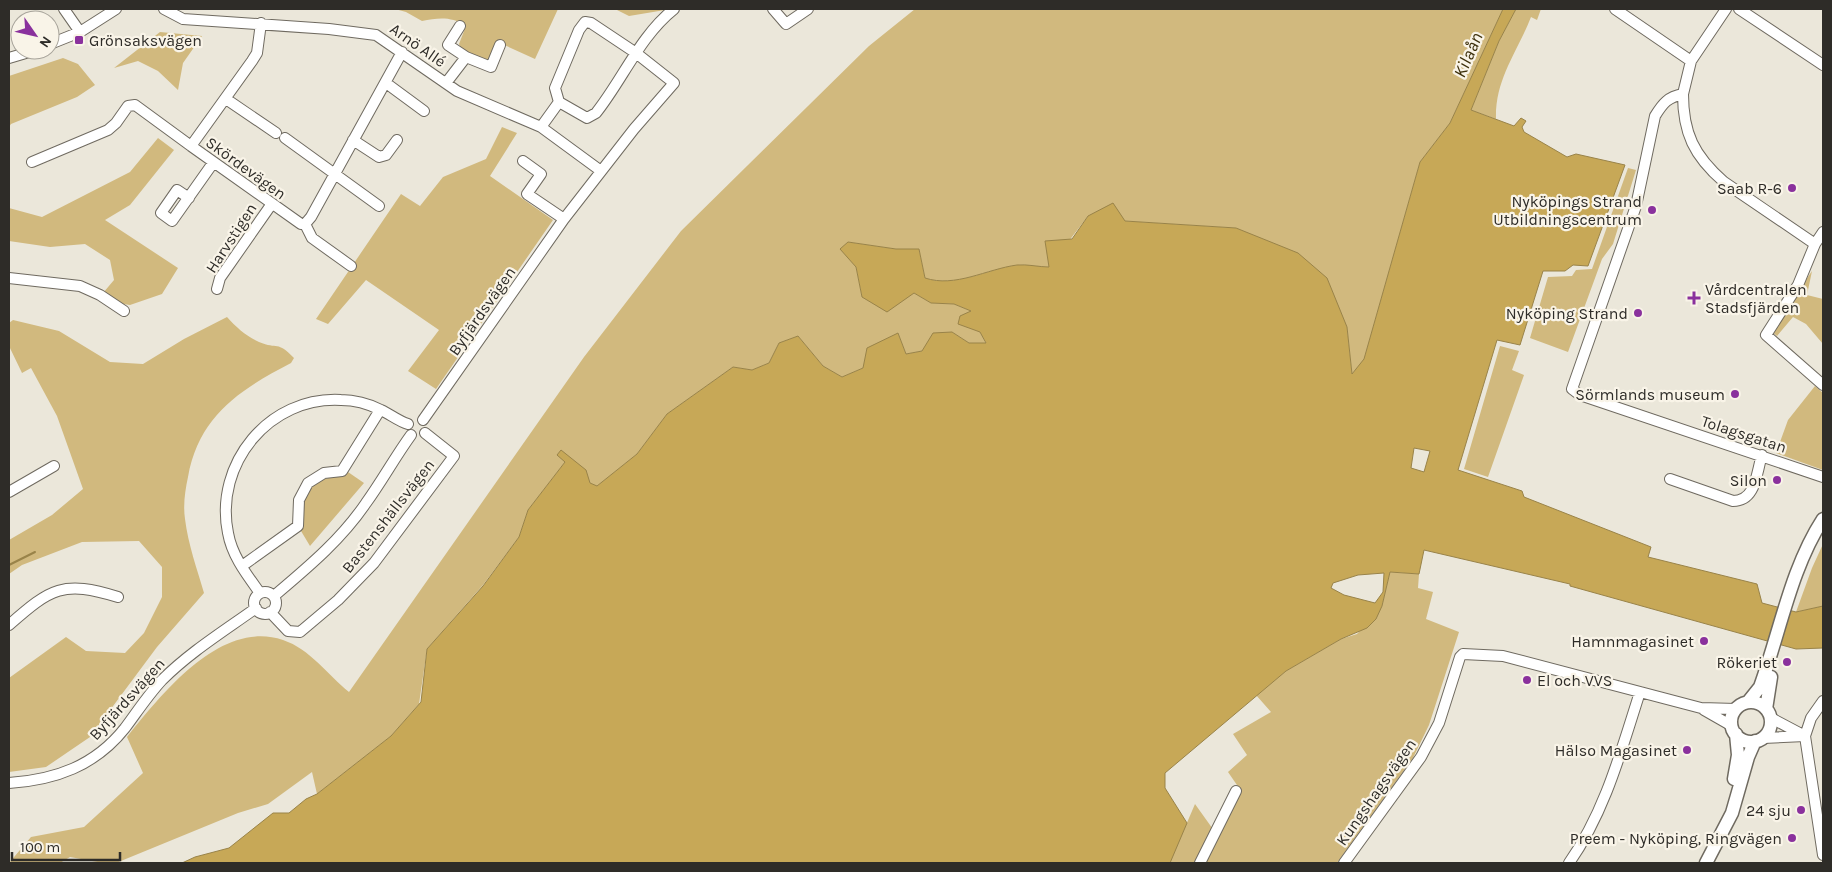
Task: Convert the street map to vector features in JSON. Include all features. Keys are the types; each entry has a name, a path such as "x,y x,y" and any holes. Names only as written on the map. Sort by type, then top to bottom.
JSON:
{"main road":[{"path":"1718,842 1736,773 1738,755 1732,717 1736,709 1748,702 1760,687 1777,645 1814,534 1823,519"},
{"path":"1788,609 1823,531"},
{"path":"1706,863 1732,813 1748,757 1759,740 1770,729 1768,690 1777,645"},
{"path":"1748,702 1758,703 1769,713"},
{"path":"1734,730 1744,740 1759,740"}],"street":[{"path":"64,9 78,29"},
{"path":"60,35 78,29 106,9"},
{"path":"60,39 116,9"},
{"name":"Arnö Allé","path":"164,9 183,18 371,34 386,40 457,91 541,127 601,171"},
{"path":"636,53 591,23 585,22 579,30 555,88 559,102 579,115 587,118 592,116 602,106 636,53 664,17 674,9"},
{"path":"773,9 786,24 808,9"},
{"path":"1615,9 1691,61"},
{"path":"1726,9 1691,61 1683,94 1683,116 1687,132 1694,148 1710,170 1724,182 1815,244"},
{"path":"1739,9 1823,65"},
{"name":"Skördevägen","path":"261,24 257,53 191,146 271,205 301,224 305,224 312,238 351,266"},
{"name":"Arnö Allé","path":"460,26 448,45 466,57 491,67 500,44"},
{"path":"305,224 335,174 402,52"},
{"name":"Byfjärdsvägen","path":"423,420 564,219 674,83 636,53"},
{"name":"Arnö Allé","path":"446,83 466,57"},
{"path":"386,83 424,111"},
{"name":"Tolagsgatan","path":"1683,94 1672,96 1663,103 1655,116 1636,206 1572,389 1580,395 1823,477"},
{"path":"226,99 380,206"},
{"path":"541,127 559,102"},
{"path":"32,162 100,134 116,123 128,106 134,105 191,146"},
{"path":"353,140 379,157 386,155 397,140"},
{"path":"523,161 541,174 527,194 564,219"},
{"path":"189,198 213,163"},
{"name":"Harvstigen","path":"217,289 220,278 271,205"},
{"path":"1823,232 1815,244 1798,285 1766,335 1823,385"},
{"path":"9,278 80,286 100,295 124,311"},
{"path":"260,593 242,566 228,533 227,493 235,464 252,438 280,415 310,403 341,400 366,404 408,424"},
{"path":"242,566 298,526 299,500 308,483 324,473 342,471 380,410"},
{"path":"414,418 423,420 427,427 425,433 418,437 411,435 408,431 408,424 414,418"},
{"name":"Bastenshällsvägen","path":"270,612 288,631 300,632 338,600 374,562 454,456 425,433"},
{"path":"274,596 328,550 347,528 368,502 373,491 411,435"},
{"path":"1670,479 1732,501 1742,501 1750,496 1762,455"},
{"path":"9,492 54,466"},
{"path":"9,625 44,596 58,591 74,587 89,588 118,597"},
{"path":"268,592 274,596 275,606 270,612 262,613 256,608 255,599 260,593 268,592"},
{"name":"Byfjärdsvägen","path":"9,784 50,778 86,763 118,735 145,700 181,662 256,608"},
{"name":"Kungshagsvägen","path":"1344,863 1421,757 1439,722 1460,657 1463,654 1503,656 1640,692"},
{"path":"1569,863 1593,825 1616,768 1640,692 1701,708 1736,709"},
{"path":"1823,701 1811,718 1805,736 1823,854"},
{"path":"1701,708 1734,730"},
{"path":"1769,713 1805,736"},
{"path":"1759,740 1805,736"},
{"path":"1200,863 1236,791"}],"shaded area":[{"path":"395,9 558,9 535,59 500,43 493,60 485,62 462,51 459,44 466,26 444,19 422,21 406,12"},
{"path":"615,9 671,9 629,16"},
{"path":"915,9 1503,9 1450,123 1420,162 1364,360 1352,374 1347,327 1236,228 1125,221 1088,216 1049,267 1018,265 948,281 925,278 919,249 896,249 848,242 841,249 856,267 862,297 914,293 931,303 954,304 971,311 986,344 969,343 952,332 922,351 906,354 898,333 863,368 842,377 823,366 798,336 779,343 769,363 752,370 733,367 667,414 637,454 596,487 590,483 585,470 565,462 528,510 519,537 483,585 427,649 419,704 391,736 317,794 312,772 268,804 238,813 116,863 103,863 70,857 60,863 9,863 31,837 84,827 143,773 127,737 175,682 194,664 215,650 237,640 260,636 283,640 293,644 310,656 349,692 584,357 681,231 869,46"},
{"path":"1503,9 1516,9 1499,41 1471,110 1514,126 1521,118 1526,121 1522,127 1524,132 1567,157 1576,154 1625,165 1588,266 1573,265 1565,271 1543,271 1520,345 1497,340 1458,470 1522,491 1524,497 1651,547 1648,557 1757,584 1762,603 1796,612 1823,606 1823,648 1796,649 1570,586 1570,584 1424,550 1419,574 1390,572 1382,606 1376,619 1367,628 1341,639 1286,671 1165,773 1165,788 1187,823 1170,863 182,863 195,857 229,848 273,813 289,813 306,799 317,794 391,736 421,702 427,649 483,586 519,537 528,510 565,462 557,455 561,450 586,470 590,483 597,486 637,454 667,414 733,367 752,370 769,363 779,343 798,336 823,366 842,377 863,368 867,348 898,333 906,354 922,351 933,333 952,332 969,343 986,343 980,332 958,324 960,316 971,311 954,304 931,303 914,293 887,312 862,297 856,267 840,249 848,242 896,249 919,249 925,278 948,281 1017,265 1049,267 1045,241 1072,239 1088,216 1113,203 1125,221 1236,228 1298,253 1327,278 1347,327 1352,374 1364,359 1420,162 1450,123","holes":["1414,448 1430,451 1424,472 1411,468","1384,573 1383,592 1375,603 1344,595 1331,588 1333,583 1358,575"]},
{"path":"1516,9 1541,9 1537,20 1531,17 1508,66 1499,91 1496,119 1471,110 1499,41"},
{"path":"160,32 202,36 183,63 178,90 158,71 138,61 114,68"},
{"path":"63,58 78,64 95,85 77,97 11,124 9,127 9,76"},
{"path":"502,127 517,133 490,176 553,220 436,389 408,371 439,330 366,280 328,324 316,319 401,194 420,206 443,177 486,159"},
{"path":"158,138 174,150 130,205 105,220 178,268 162,294 130,305 117,303 103,293 114,280 110,260 85,244 50,247 9,241 9,208 42,217 130,172"},
{"path":"1628,168 1636,170 1613,244 1602,259 1568,352 1530,338 1548,277 1572,276 1576,270 1592,269"},
{"path":"1812,271 1807,295 1823,299 1823,344 1806,324 1793,317 1777,336 1771,331"},
{"path":"227,317 250,337 265,344 280,347 294,358 291,363 238,395 224,407 201,437 193,456 186,488 184,514 190,547 204,593 157,647 90,737 46,767 9,772 9,678 66,637 86,651 125,653 144,633 162,597 162,567 139,541 82,542 22,565 9,574 9,540 52,515 83,489 57,416 31,368 22,373 9,346 9,323 13,320 59,331 110,362 143,364 184,339"},
{"path":"1500,346 1519,351 1512,370 1524,375 1488,477 1464,469"},
{"path":"1815,386 1823,393 1823,470 1776,453 1788,420"},
{"path":"348,472 364,483 310,546 301,531 302,507 306,494 315,483"},
{"path":"1823,544 1823,606 1796,612 1812,568"},
{"path":"1390,572 1419,574 1418,588 1433,592 1426,619 1459,632 1429,725 1413,758 1337,863 1153,863 1186,825 1195,804 1215,832 1239,788 1228,772 1247,755 1233,734 1271,712 1256,695 1286,671 1341,639 1357,634 1382,606"}],"waterway":[{"path":"9,565 35,552"}],"place":[{"name":"Grönsaksvägen","path":"79,40"},
{"name":"Saab R-6","path":"1792,188"},
{"name":"Nyköpings Strand Utbildningscentrum","path":"1652,210"},
{"name":"Vårdcentralen Stadsfjärden","path":"1694,298"},
{"name":"Nyköping Strand","path":"1638,313"},
{"name":"Sörmlands museum","path":"1735,394"},
{"name":"Silon","path":"1777,480"},
{"name":"Hamnmagasinet","path":"1704,641"},
{"name":"Rökeriet","path":"1787,662"},
{"name":"El och VVS","path":"1527,680"},
{"name":"Hälso Magasinet","path":"1687,750"},
{"name":"24 sju","path":"1801,810"},
{"name":"Preem - Nyköping, Ringvägen","path":"1792,838"}],"water label":[{"name":"Kilaån","path":"1468,55"}]}
